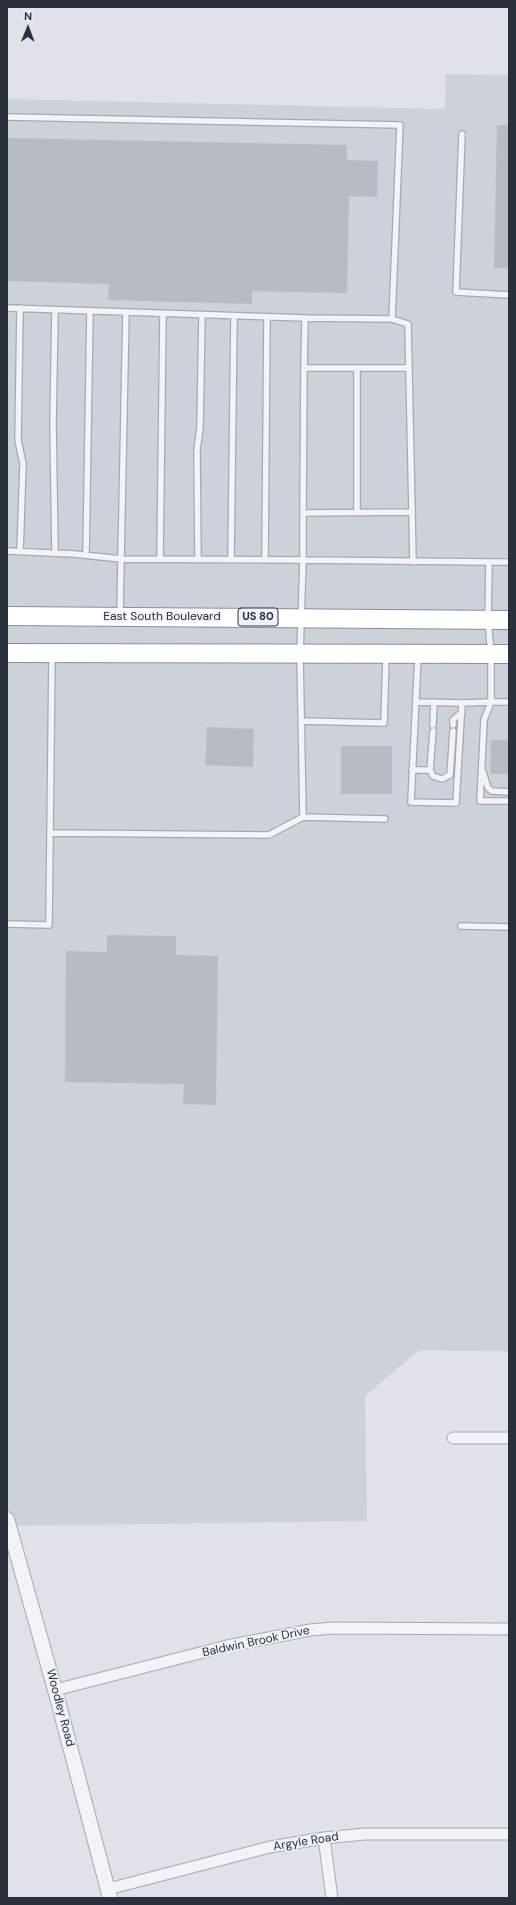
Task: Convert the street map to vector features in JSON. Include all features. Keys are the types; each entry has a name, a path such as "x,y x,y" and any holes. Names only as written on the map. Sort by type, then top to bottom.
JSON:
{"highway":[{"name":"East South Boulevard","path":"7,616 509,620"},
{"path":"7,653 509,654"}],"street":[{"path":"453,1438 509,1438"},
{"name":"Woodley Road","path":"7,1519 55,1690 109,1893"},
{"name":"Baldwin Brook Drive","path":"55,1690 227,1646 310,1630 333,1628 509,1629"},
{"name":"Argyle Road","path":"109,1893 270,1847 324,1838 364,1834 509,1834"},
{"path":"324,1838 332,1898"}],"lane":[{"path":"7,117 400,125 392,319"},
{"path":"462,134 456,292 509,295"},
{"path":"7,308 267,317 392,319 408,324 413,562"},
{"path":"20,308 18,440 23,464 20,552"},
{"path":"55,310 55,553"},
{"path":"86,555 90,311"},
{"path":"120,616 126,312"},
{"path":"160,559 163,314"},
{"path":"198,560 197,450 200,426 202,315"},
{"path":"231,560 234,316"},
{"path":"265,560 267,317"},
{"path":"303,817 300,654 304,560 305,318"},
{"path":"304,368 409,368"},
{"path":"357,512 358,368"},
{"path":"303,512 412,512"},
{"path":"7,552 55,553 121,559 509,562"},
{"path":"489,562 488,620 491,654 491,702 484,720 480,801 509,801"},
{"path":"7,924 49,925 52,653"},
{"path":"301,721 384,723 386,654"},
{"path":"418,654 411,802 456,803 462,703"},
{"path":"416,702 509,702"},
{"path":"433,724 434,702"},
{"path":"432,731 430,770 433,776 437,779 442,779 450,775 453,720 462,712"},
{"path":"412,770 430,770"},
{"path":"482,770 486,783 492,791 509,792"},
{"path":"50,833 268,835 303,817 384,819"},
{"path":"461,926 509,927"}],"shaded area":[{"path":"446,74 509,75 509,1351 419,1350 365,1396 367,1521 7,1526 7,99 445,109"}],"building":[{"path":"497,125 509,125 509,268 494,268"},
{"path":"7,138 347,145 347,160 378,161 377,197 349,196 347,293 252,291 252,304 108,300 109,284 7,281"},
{"path":"207,727 254,729 253,767 205,765"},
{"path":"491,740 509,740 509,774 490,774"},
{"path":"341,746 392,746 392,794 341,794"},
{"path":"107,935 176,936 176,955 218,956 216,1105 183,1104 184,1084 65,1082 66,951 107,952"}]}
